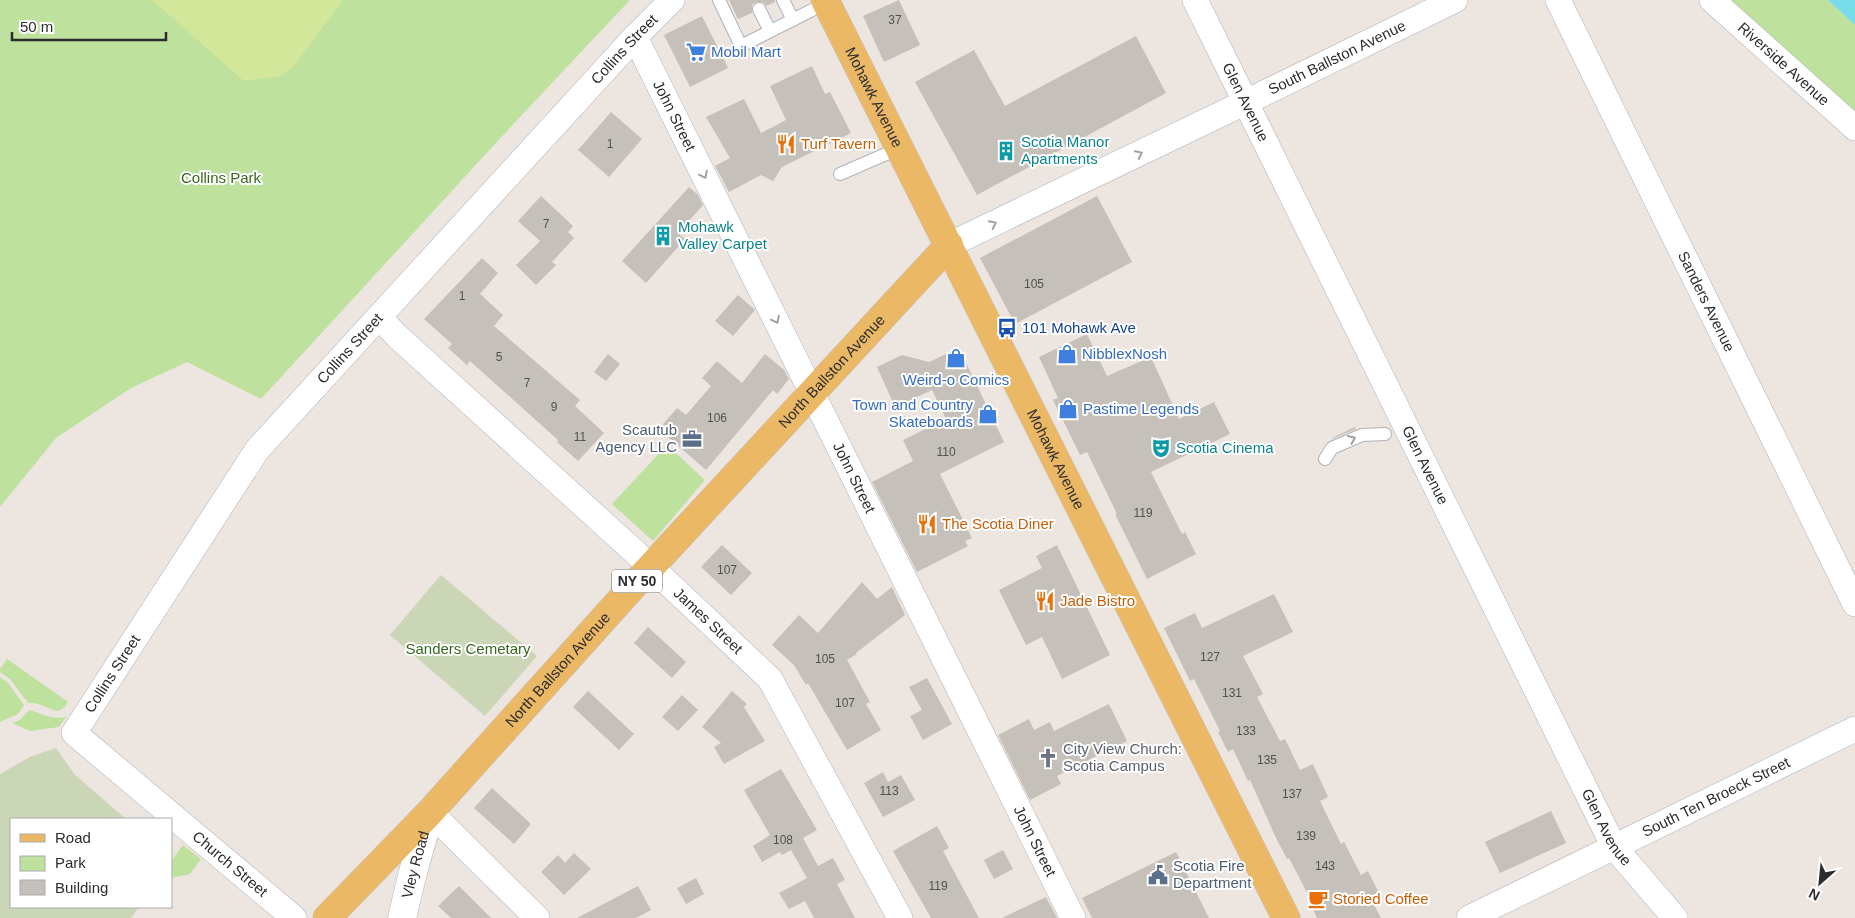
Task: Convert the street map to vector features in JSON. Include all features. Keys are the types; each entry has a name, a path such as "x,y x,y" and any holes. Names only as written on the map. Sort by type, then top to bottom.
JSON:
{"main road":[{"name":"Mohawk Avenue","path":"826,2 1286,918"},
{"name":"North Ballston Avenue","path":"327,918 430,812 651,566 949,245"}],"street":[{"name":"Collins Street","path":"74,733 257,450 635,37 672,0"},
{"name":"Glen Avenue","path":"1195,0 1614,847 1675,918"},
{"name":"South Ballston Avenue","path":"949,245 1455,0"},
{"name":"Sanders Avenue","path":"1558,0 1855,604"},
{"name":"Riverside Avenue","path":"1712,0 1855,128"},
{"name":"John Street","path":"635,37 1073,918"},
{"name":"James Street","path":"379,317 404,342 651,566 770,679 900,918"},
{"name":"South Ten Broeck Street","path":"1469,918 1855,729"},
{"name":"Church Street","path":"74,733 294,918"},
{"name":"Vley Road","path":"402,918 430,812"},
{"path":"430,812 537,918"}],"lane":[{"path":"719,0 741,46 826,2"},
{"path":"783,0 793,20"},
{"path":"759,9 770,32"},
{"path":"840,174 900,148"},
{"path":"1325,459 1332,448 1362,435 1385,434"}],"green space":[{"name":"Collins Park","path":"0,0 630,0 261,399 187,362 131,388 56,438 0,507"},
{"path":"152,0 343,0 294,66 281,76 244,81"},
{"path":"1728,0 1828,0 1855,25 1855,113"},
{"path":"667,445 705,480 653,541 612,504"},
{"name":"Sanders Cemetary","path":"441,575 537,656 485,716 390,635"},
{"path":"7,659 68,702 65,707 56,711 38,704 28,703 10,679 0,672"},
{"path":"0,677 8,683 24,705 18,714 0,722"},
{"path":"29,710 51,717 66,717 59,727 30,731 12,723 20,720"},
{"path":"56,748 75,775 125,818 10,818 10,908 138,908 131,918 0,918 0,774 30,757"},
{"path":"183,845 201,859 190,874 172,878 172,860"}],"water":[{"path":"1828,0 1855,0 1855,25"}],"building":[{"path":"729,0 775,0 775,2 766,6 763,2 756,2 752,5 752,13 738,19"},
{"path":"899,0 920,45 884,62 863,16"},
{"name":"Mobil Mart","path":"702,16 728,68 690,87 664,35"},
{"name":"Scotia Manor Apartments","path":"1136,36 1166,93 977,195 915,82 974,50 1005,106"},
{"name":"Turf Tavern","path":"812,66 825,94 830,92 851,133 782,167 773,181 761,175 729,192 715,166 730,158 706,117 744,99 761,133 786,120 770,86"},
{"path":"611,112 642,139 609,177 578,150"},
{"name":"Mohawk Valley Carpet","path":"689,187 698,195 703,205 678,233 685,239 646,283 622,261"},
{"path":"541,196 573,226 568,232 574,238 552,262 556,265 536,285 516,265 540,241 518,221"},
{"path":"1097,196 1132,262 1015,324 980,258"},
{"path":"482,258 498,273 480,294 503,315 494,326 580,400 575,406 604,433 578,461 557,442 558,440 470,361 467,365 448,348 452,344 424,319"},
{"path":"738,295 755,310 733,336 715,321"},
{"path":"1087,334 1107,376 1151,357 1179,419 1214,402 1230,434 1151,472 1182,534 1185,532 1196,554 1147,579 1087,452 1080,455 1053,400 1058,398 1039,357"},
{"path":"959,348 1004,442 940,474 972,538 965,541 968,546 917,572 872,482 913,461 903,440 946,419 932,390 895,407 877,367 902,355 929,362"},
{"path":"608,354 620,364 606,381 594,372"},
{"path":"765,354 784,370 789,379 777,394 773,390 706,470 659,429 677,408 686,415 711,386 702,378 717,361 742,383"},
{"path":"1355,427 1356,429 1332,439 1332,438"},
{"path":"722,545 752,573 731,595 701,567"},
{"name":"Jade Bistro","path":"1057,545 1110,655 1062,679 1042,637 1026,645 999,590 1042,568 1036,556"},
{"path":"862,582 877,599 892,587 905,615 847,660 870,702 866,704 881,730 847,750 808,683 806,685 794,665 772,645 799,615 818,633"},
{"path":"1274,594 1293,632 1243,656 1263,694 1257,697 1280,741 1285,739 1300,770 1313,764 1328,797 1320,801 1341,844 1344,842 1361,875 1368,871 1379,893 1370,897 1381,918 1317,918 1309,901 1311,900 1276,838 1250,780 1248,781 1233,749 1228,752 1218,732 1220,731 1194,679 1190,681 1164,628 1195,613 1202,628"},
{"path":"648,627 686,662 672,678 634,643"},
{"path":"927,678 952,724 923,740 910,716 922,710 909,687"},
{"path":"588,691 634,734 619,750 573,707"},
{"path":"732,691 747,704 744,707 765,741 724,764 714,747 721,743 702,727"},
{"path":"682,695 698,710 678,731 662,717"},
{"name":"City View Church: Scotia Campus","path":"1109,704 1127,741 1057,776 1061,784 1030,800 998,735 1029,719 1034,730 1050,722 1054,731"},
{"path":"781,769 817,830 803,838 818,866 833,858 845,880 837,884 855,918 814,918 805,901 789,909 779,893 807,878 791,850 782,855 780,852 762,862 753,846 770,835 744,790"},
{"path":"883,772 888,782 901,775 915,800 883,817 864,783"},
{"path":"492,788 531,824 514,844 474,808"},
{"path":"1551,811 1566,843 1500,873 1485,842"},
{"path":"937,826 949,848 943,851 979,918 931,918 893,851"},
{"path":"1003,850 1013,869 994,879 984,860"},
{"name":"Scotia Fire Department","path":"1176,852 1209,918 1092,918 1082,898"},
{"path":"574,853 591,869 564,895 541,872 558,855 565,863"},
{"path":"696,878 704,894 686,904 677,888"},
{"path":"459,886 491,918 451,918 438,906"},
{"path":"638,886 651,910 636,918 577,918"},
{"path":"1046,897 1057,918 1002,918"}],"place":[{"name":"Mobil Mart","path":"696,52"},
{"name":"Turf Tavern","path":"786,144"},
{"name":"Scotia Manor Apartments","path":"1006,151"},
{"name":"Mohawk Valley Carpet","path":"663,236"},
{"name":"101 Mohawk Ave","path":"1007,328"},
{"name":"NibblexNosh","path":"1067,354"},
{"name":"Weird-o Comics","path":"956,358"},
{"name":"Pastime Legends","path":"1068,409"},
{"name":"Town and Country Skateboards","path":"988,414"},
{"name":"Scautub Agency LLC","path":"692,439"},
{"name":"Scotia Cinema","path":"1161,448"},
{"name":"The Scotia Diner","path":"927,524"},
{"name":"Jade Bistro","path":"1045,601"},
{"name":"City View Church: Scotia Campus","path":"1048,758"},
{"name":"Scotia Fire Department","path":"1158,875"},
{"name":"Storied Coffee","path":"1318,899"}]}
